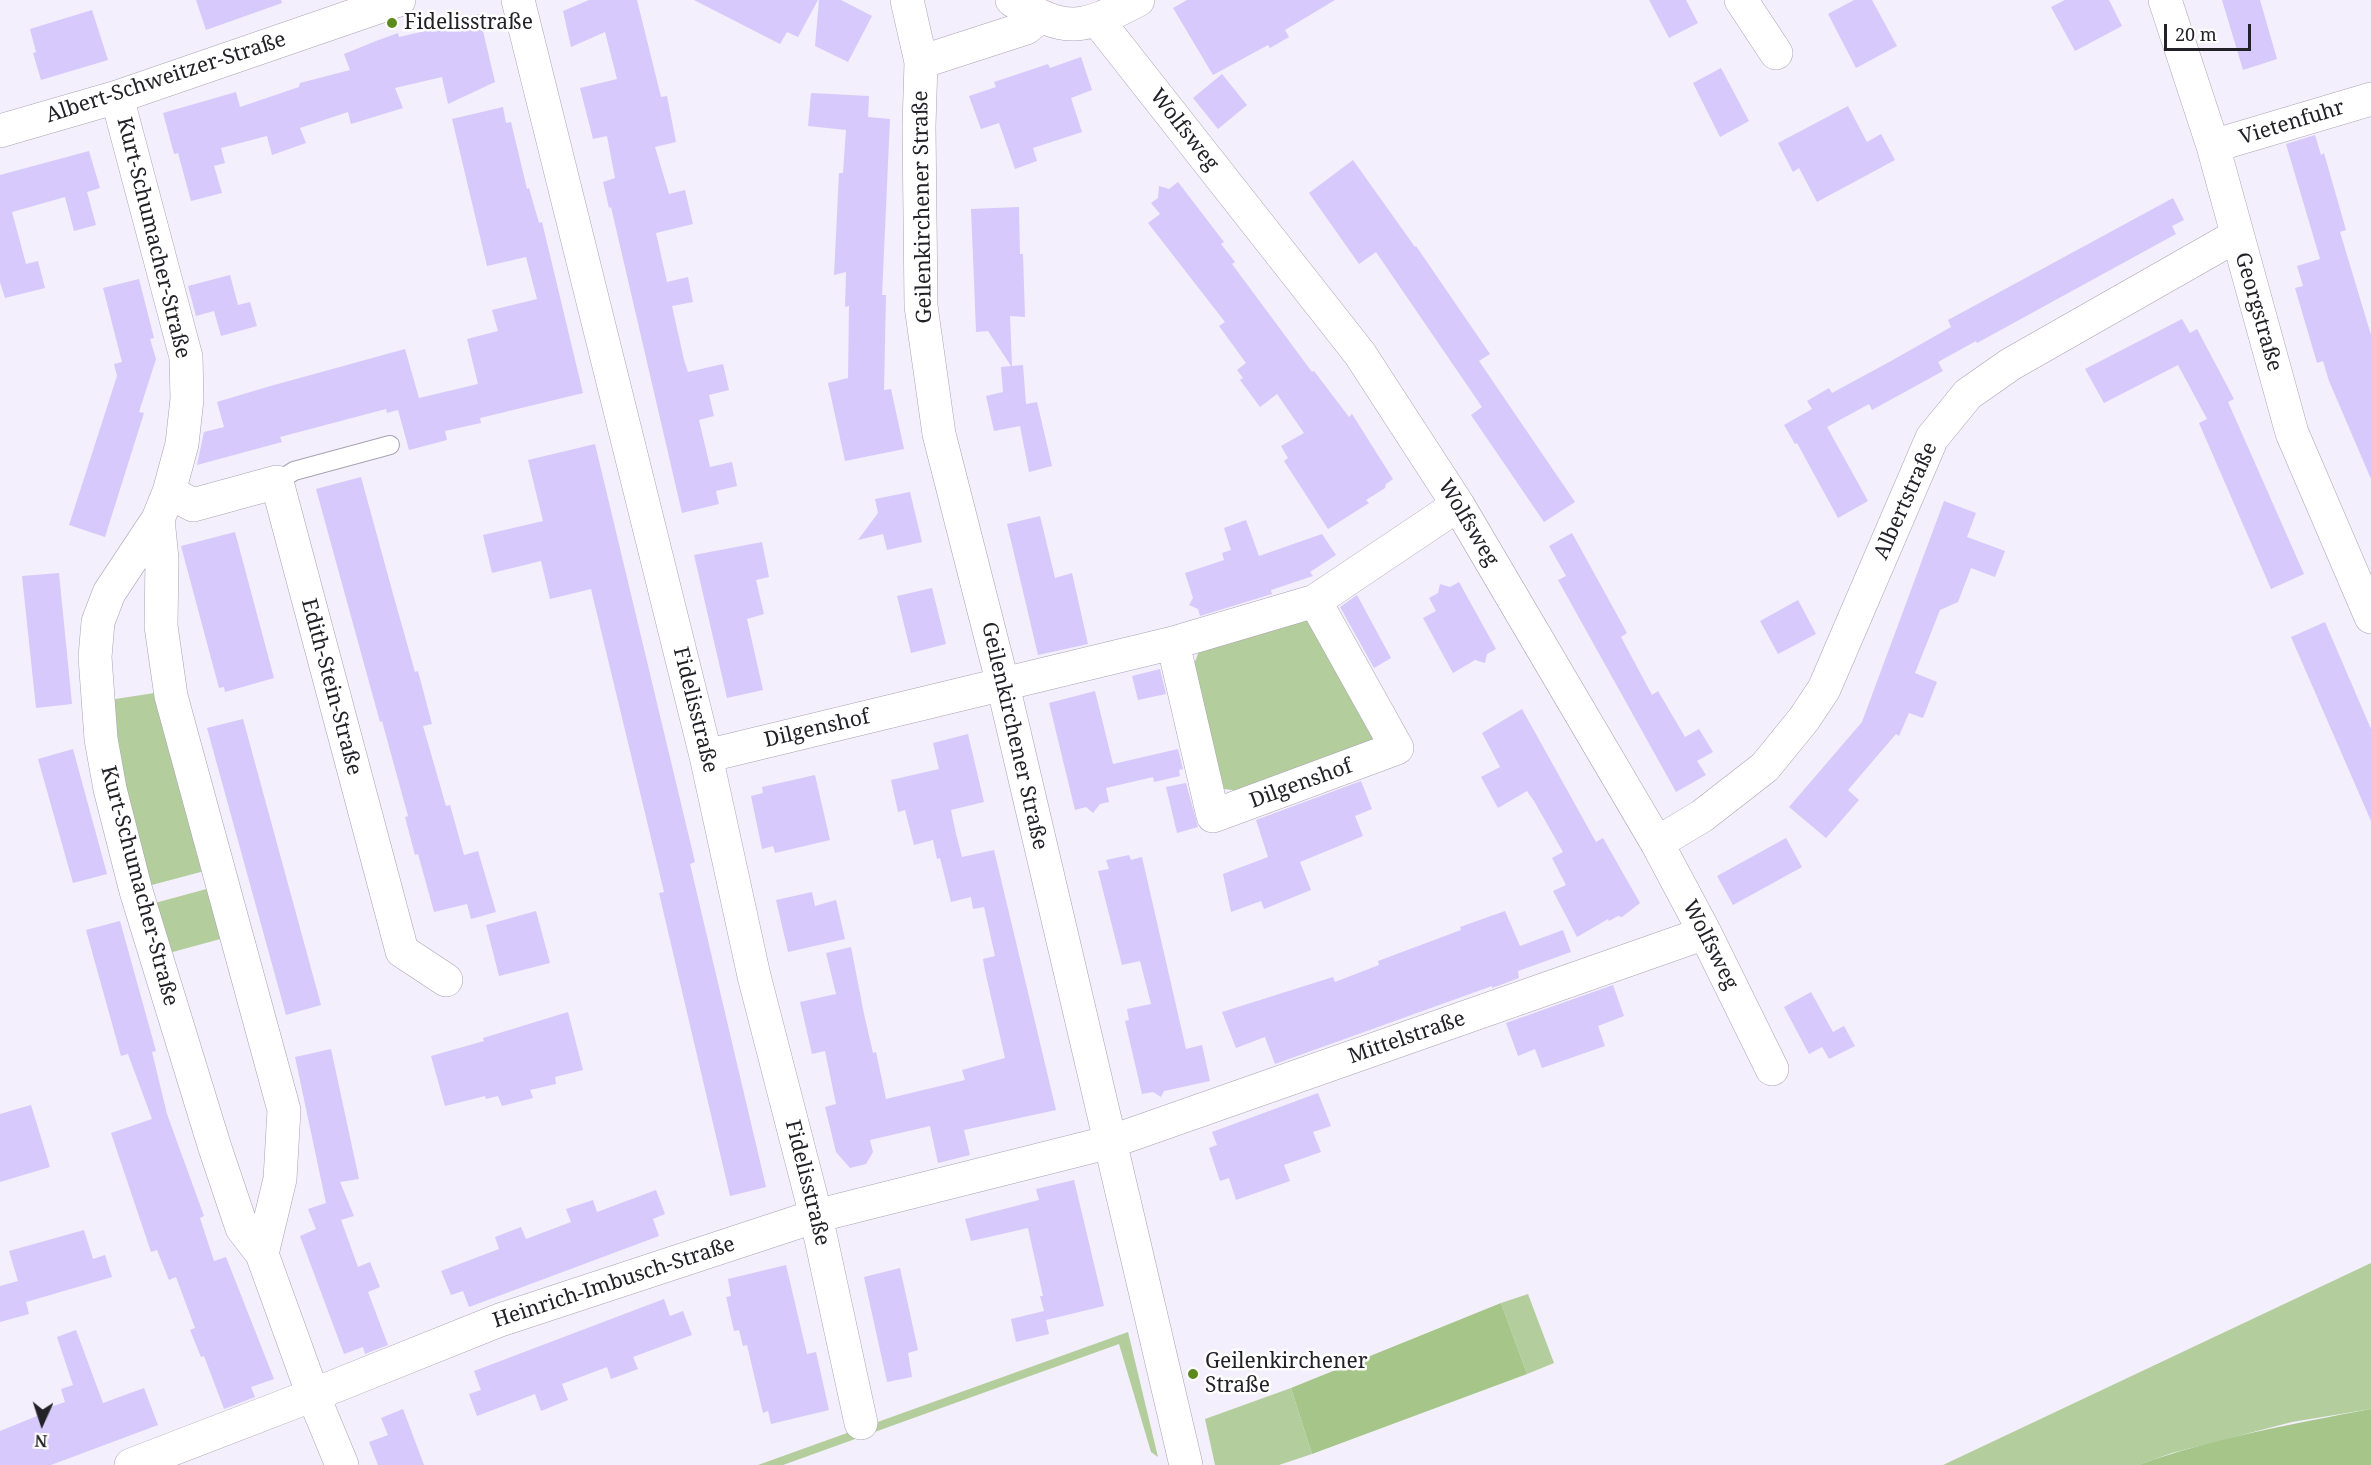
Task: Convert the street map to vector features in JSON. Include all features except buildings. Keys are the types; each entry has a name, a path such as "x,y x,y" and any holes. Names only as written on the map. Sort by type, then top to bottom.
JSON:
{"street":[{"name":"Albert-Schweitzer-Straße","path":"0,131 117,97 399,0"},
{"name":"Fidelisstraße","path":"518,0 706,756 754,976 816,1216 861,1423"},
{"name":"Geilenkirchener Straße","path":"906,0 921,62 919,126 923,318 939,434 1003,685 1186,1465"},
{"path":"1012,0 1040,17 1071,25 1098,21 1138,0"},
{"path":"1741,0 1776,53"},
{"name":"Georgstraße","path":"2164,0 2213,146 2292,433 2371,617"},
{"path":"921,62 1026,28 1040,17"},
{"name":"Wolfsweg","path":"1098,21 1360,354 1458,505 1657,843 1705,933 1772,1069"},
{"name":"Kurt-Schumacher-Straße","path":"117,97 186,357 187,399 182,444 163,506 109,593 98,622 96,657 101,739 110,789 136,891 215,1148 242,1228 262,1254 342,1465"},
{"name":"Vietenfuhr","path":"2213,146 2371,99"},
{"name":"Albertstraße","path":"1657,843 1702,816 1765,767 1804,719 1824,689 1932,438 1968,394 2011,363 2236,236"},
{"path":"163,506 193,505 277,482"},
{"name":"Edith-Stein-Straße","path":"277,482 402,951 446,980"},
{"name":"Dilgenshof","path":"706,756 1173,643 1315,601 1458,505"},
{"name":"Kurt-Schumacher-Straße","path":"163,506 161,626 171,696 284,1110 285,1132 280,1179 262,1254"},
{"name":"Dilgenshof","path":"1173,643 1213,816 1397,748 1315,601"},
{"name":"Mittelstraße","path":"1110,1142 1705,933"},
{"name":"Heinrich-Imbusch-Straße","path":"131,1465 500,1320 816,1216 1110,1142"}],"lane":[{"path":"277,482 294,471 390,445"}],"green space":[{"path":"1307,613 1380,739 1247,792 1224,789 1193,667 1199,651"},
{"path":"161,692 212,869 148,886 143,874 109,700"},
{"path":"210,888 224,938 169,953 155,903"},
{"path":"2371,1263 2371,1409 2292,1422 2172,1453 2138,1465 1943,1465"},
{"path":"1528,1294 1554,1363 1527,1374 1501,1303"},
{"path":"1501,1303 1527,1374 1312,1454 1291,1388"},
{"path":"1128,1332 1158,1457 1151,1452 1119,1344 783,1465 758,1465"},
{"path":"1291,1388 1312,1454 1279,1465 1215,1465 1205,1419"},
{"path":"2371,1409 2371,1465 2138,1465 2224,1439"}],"place":[{"name":"Fidelisstraße","path":"392,23"},
{"name":"Geilenkirchener Straße","path":"1193,1374"}]}
